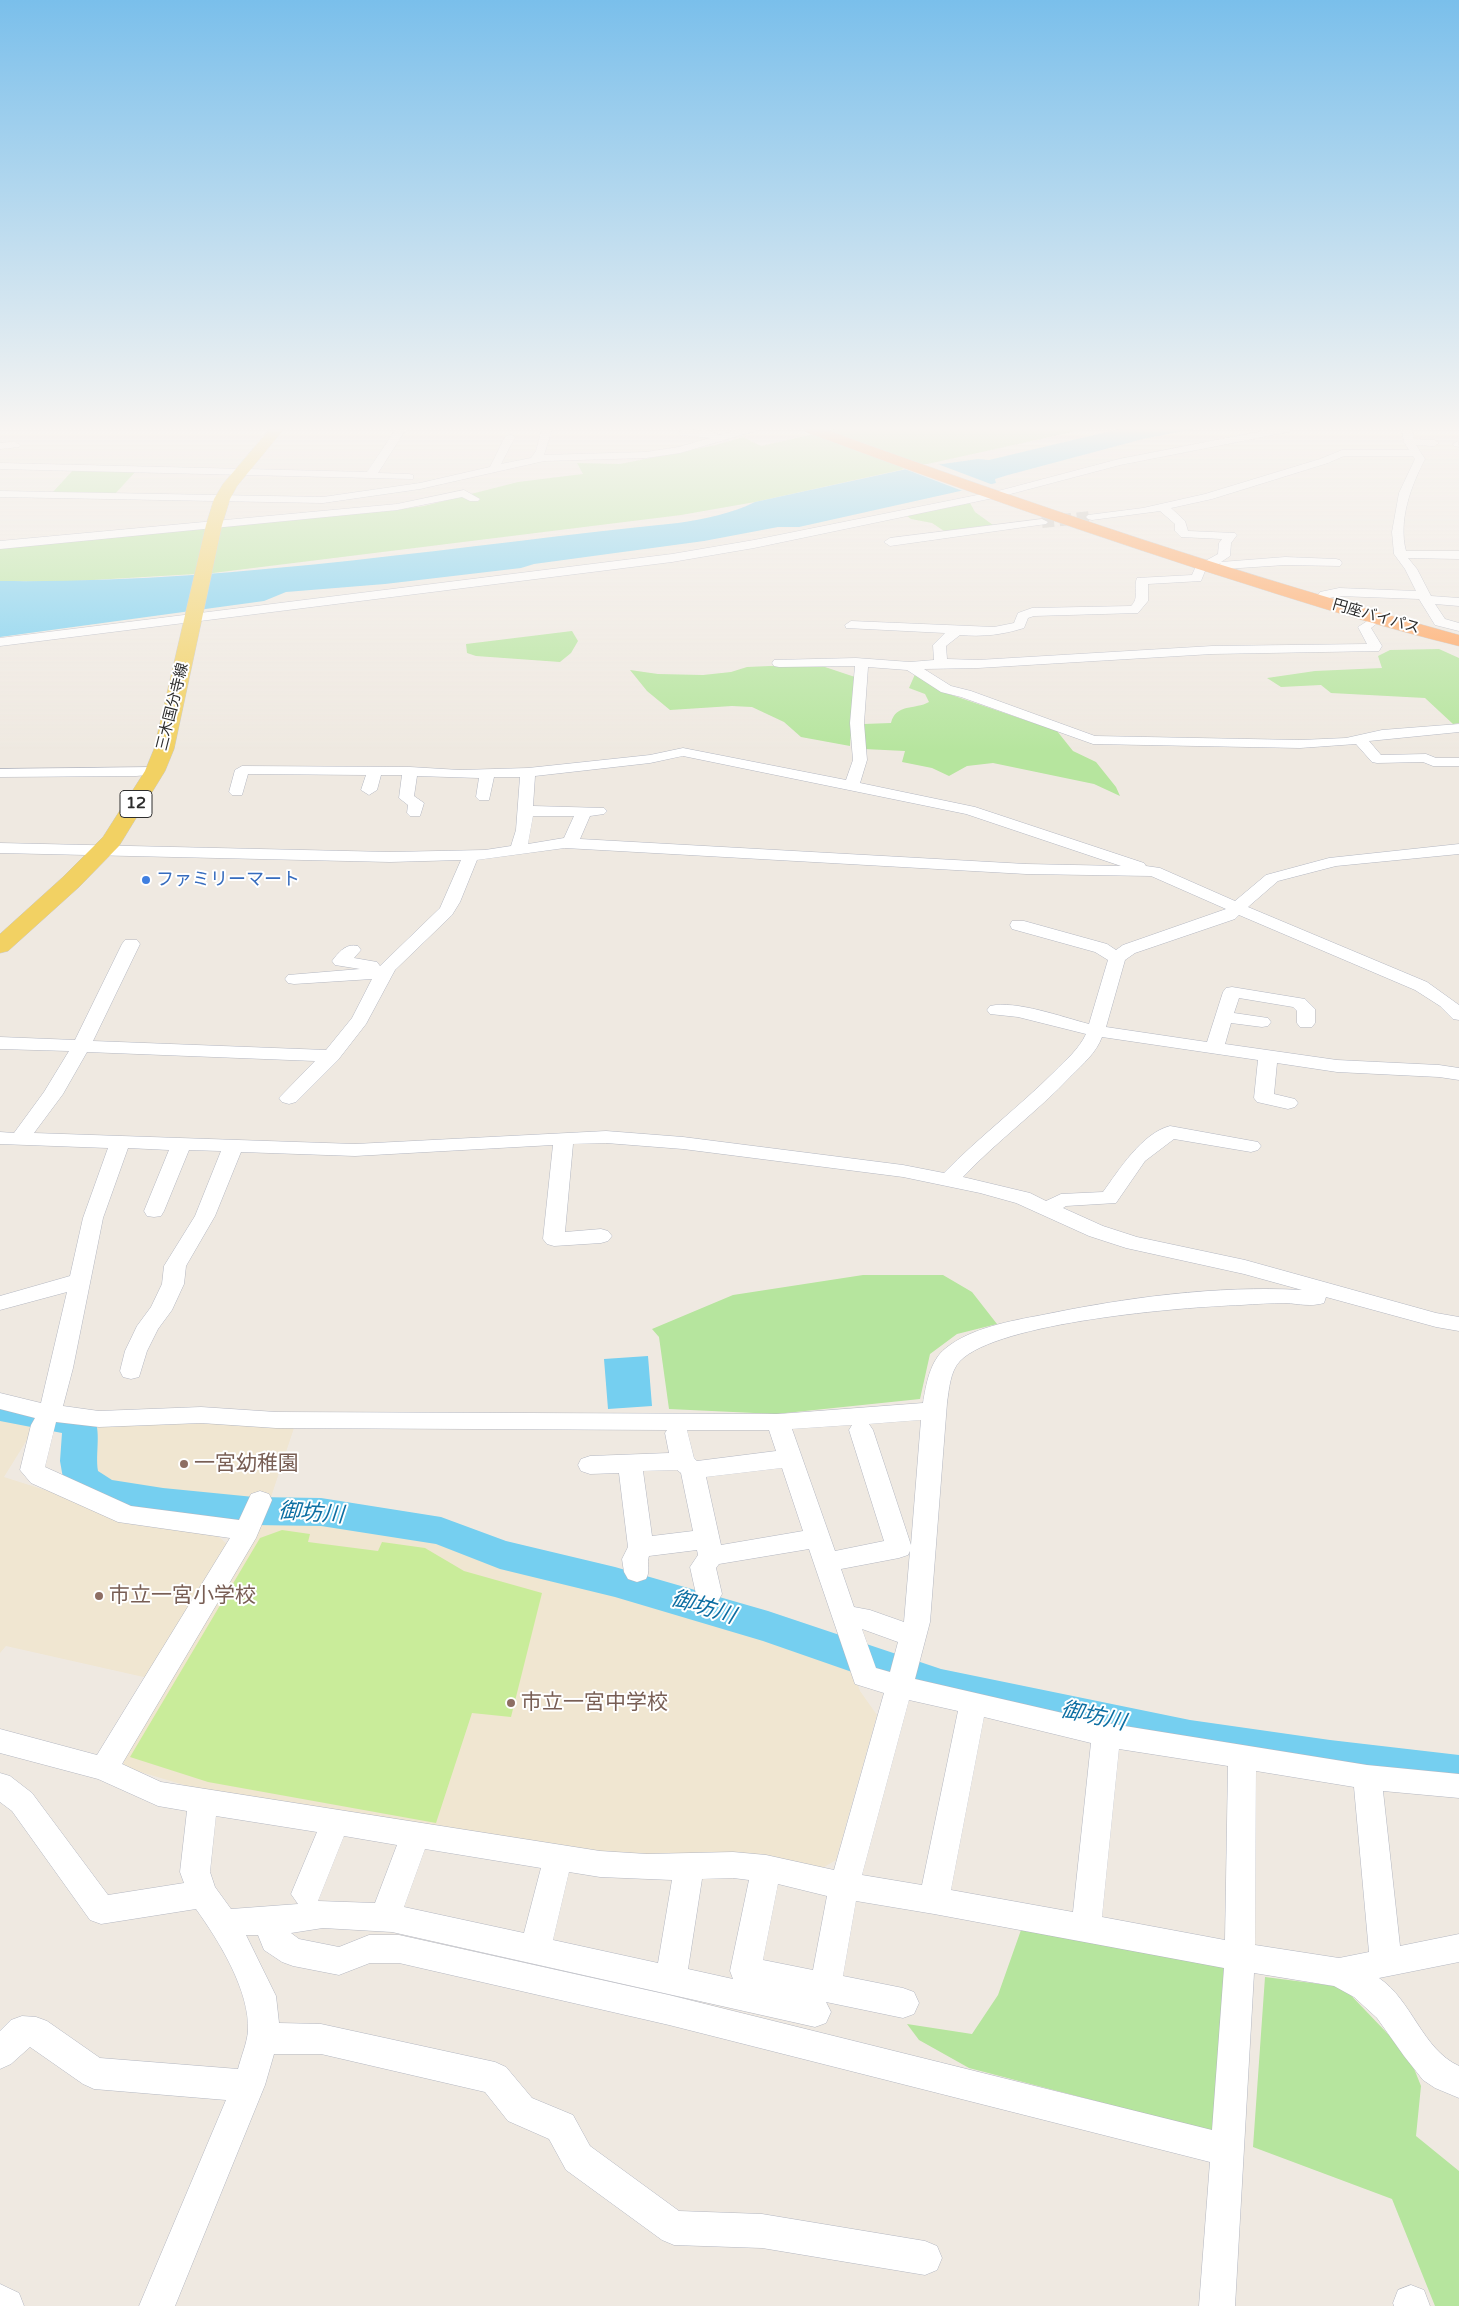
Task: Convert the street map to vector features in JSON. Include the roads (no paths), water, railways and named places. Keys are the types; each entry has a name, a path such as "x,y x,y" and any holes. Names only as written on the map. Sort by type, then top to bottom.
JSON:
{"highway":[{"name":"円座バイパス","path":"1129,537 1378,618 1459,641"},
{"name":"円座バイパス","path":"1215,564 1459,635"}],"main road":[{"name":"三木国分寺線","path":"0,946 71,882 101,851 116,834 156,771 164,749 211,537"}],"street":[{"path":"41,542 56,537"},
{"path":"0,545 93,537"},
{"path":"0,642 672,558 789,537"},
{"path":"890,542 931,537"},
{"path":"1215,564 1224,556 1225,543 1230,537"},
{"path":"1398,537 1400,554 1411,570 1423,597 1440,622 1459,627"},
{"path":"1400,554 1459,555"},
{"path":"851,625 904,626 956,631 1013,629 1019,625 1023,616 1032,612 1134,610 1141,603 1143,592 1141,581 1197,578 1200,569 1215,564 1285,561 1336,563"},
{"path":"1324,595 1339,592 1423,597 1459,602"},
{"path":"779,663 910,666 942,663 978,664 1212,650 1374,648 1375,646 1364,627 1378,618"},
{"path":"1438,619 1459,620"},
{"path":"942,663 939,654 940,646 956,631"},
{"path":"852,786 860,760 857,723 862,664"},
{"path":"910,666 946,689 1093,740 1300,744 1360,740 1402,732 1459,728"},
{"path":"1360,740 1377,759 1426,758 1433,762 1459,762"},
{"path":"237,792 242,770 528,772 650,759 683,752 970,810 1073,842 1154,871 1279,928 1421,986 1446,1002 1459,1014"},
{"path":"0,773 41,770 116,773 156,771"},
{"path":"369,790 375,770"},
{"path":"410,771 406,792 407,798 416,803 416,814"},
{"path":"518,850 524,830 528,772"},
{"path":"484,797 487,773"},
{"path":"525,811 592,811 572,839"},
{"path":"0,848 380,857 471,856 497,854 565,843 1026,869 1154,871"},
{"path":"948,1181 977,1151 1048,1089 1089,1047 1096,1031 1118,958 1128,949 1229,914 1272,878 1344,860 1459,849"},
{"path":"289,1098 331,1056 360,1020 386,971 446,911 452,902 471,856"},
{"path":"1018,925 1101,948 1118,958"},
{"path":"10,1139 53,1094 81,1046 131,944"},
{"path":"352,950 341,961 386,971"},
{"path":"294,978 386,971"},
{"path":"1214,1048 1232,992 1299,1003 1306,1009 1306,1023"},
{"path":"996,1010 1018,1012 1096,1031 1336,1066 1439,1071 1459,1074"},
{"path":"1223,1016 1262,1022"},
{"path":"0,1043 331,1056"},
{"path":"1268,1056 1264,1098 1288,1103"},
{"path":"1048,1209 1061,1200 1109,1198 1138,1157 1170,1132 1251,1146"},
{"path":"10,1139 355,1150 606,1137 683,1143 903,1172 1023,1198 1096,1231 1133,1243 1245,1267 1448,1326"},
{"path":"564,1138 554,1239 601,1236"},
{"path":"104,1769 253,1517 127,1515 40,1476 32,1470 62,1368 93,1218 120,1143"},
{"path":"154,1211 181,1145"},
{"path":"131,1371 136,1351 148,1326 161,1310 173,1284 175,1266 205,1216 233,1147"},
{"path":"0,1303 79,1281"},
{"path":"821,1999 844,1886 917,1622 934,1411 940,1376 953,1354 980,1338 1110,1308 1246,1297 1289,1295 1315,1298 1448,1326"},
{"path":"0,1401 47,1418 99,1419 200,1415 276,1420 783,1434"},
{"path":"590,1465 630,1463 688,1466 783,1434 934,1411"},
{"path":"826,1562 899,1548 861,1430"},
{"path":"677,1433 688,1466 709,1548 703,1567 709,1594"},
{"path":"783,1434 865,1676 902,1677 973,1704 1106,1735 1367,1777 1459,1786"},
{"path":"630,1463 641,1547 635,1558 637,1572"},
{"path":"641,1547 709,1548 818,1538"},
{"path":"845,1616 870,1620 913,1637"},
{"path":"934,1900 973,1704"},
{"path":"1086,1928 1106,1735"},
{"path":"1,1743 104,1769 158,1794 609,1865 647,1867 733,1865 766,1868 844,1886 934,1900 1240,1957 1339,1972 1459,1948"},
{"path":"1217,2306 1240,1957 1242,1757"},
{"path":"1367,1777 1386,1962"},
{"path":"0,1785 22,1802 101,1910 204,1894"},
{"path":"157,2306 249,2085 264,2032 260,1996 224,1923 204,1894 195,1872 203,1801"},
{"path":"306,1894 335,1822"},
{"path":"389,1907 415,1835"},
{"path":"538,1940 558,1858"},
{"path":"672,1980 687,1884 687,1866"},
{"path":"766,1868 745,1970 821,1999"},
{"path":"224,1923 287,1920 324,1914 392,1918 672,1980 821,1999 902,2003"},
{"path":"269,1920 275,1940 293,1952 339,1961 369,1949 399,1949 669,2010 1227,2150"},
{"path":"1339,1972 1379,1996 1423,2055 1446,2080 1459,2082"},
{"path":"0,2053 22,2031 36,2032 94,2073 189,2082 249,2085"},
{"path":"262,2038 321,2039 495,2078 520,2110 561,2127 578,2158 674,2228 762,2231 924,2258"},
{"path":"0,2302 6,2306"}],"water":[{"path":"554,537 727,537 534,564 521,568 385,584 286,592 264,601 0,637 0,581 170,576 339,562"},
{"path":"648,1356 652,1406 608,1409 604,1359"}],"waterway":[{"name":"御坊川","path":"0,1409 80,1424 78,1461 81,1478 103,1492 163,1502 254,1511 321,1512 441,1531 500,1554 615,1582 768,1627 941,1686 1190,1738 1330,1758 1459,1773"}],"place":[{"name":"ファミリーマート","path":"146,880"},
{"name":"一宮幼稚園","path":"184,1464"},
{"name":"市立一宮小学校","path":"99,1596"},
{"name":"市立一宮中学校","path":"511,1703"}]}
